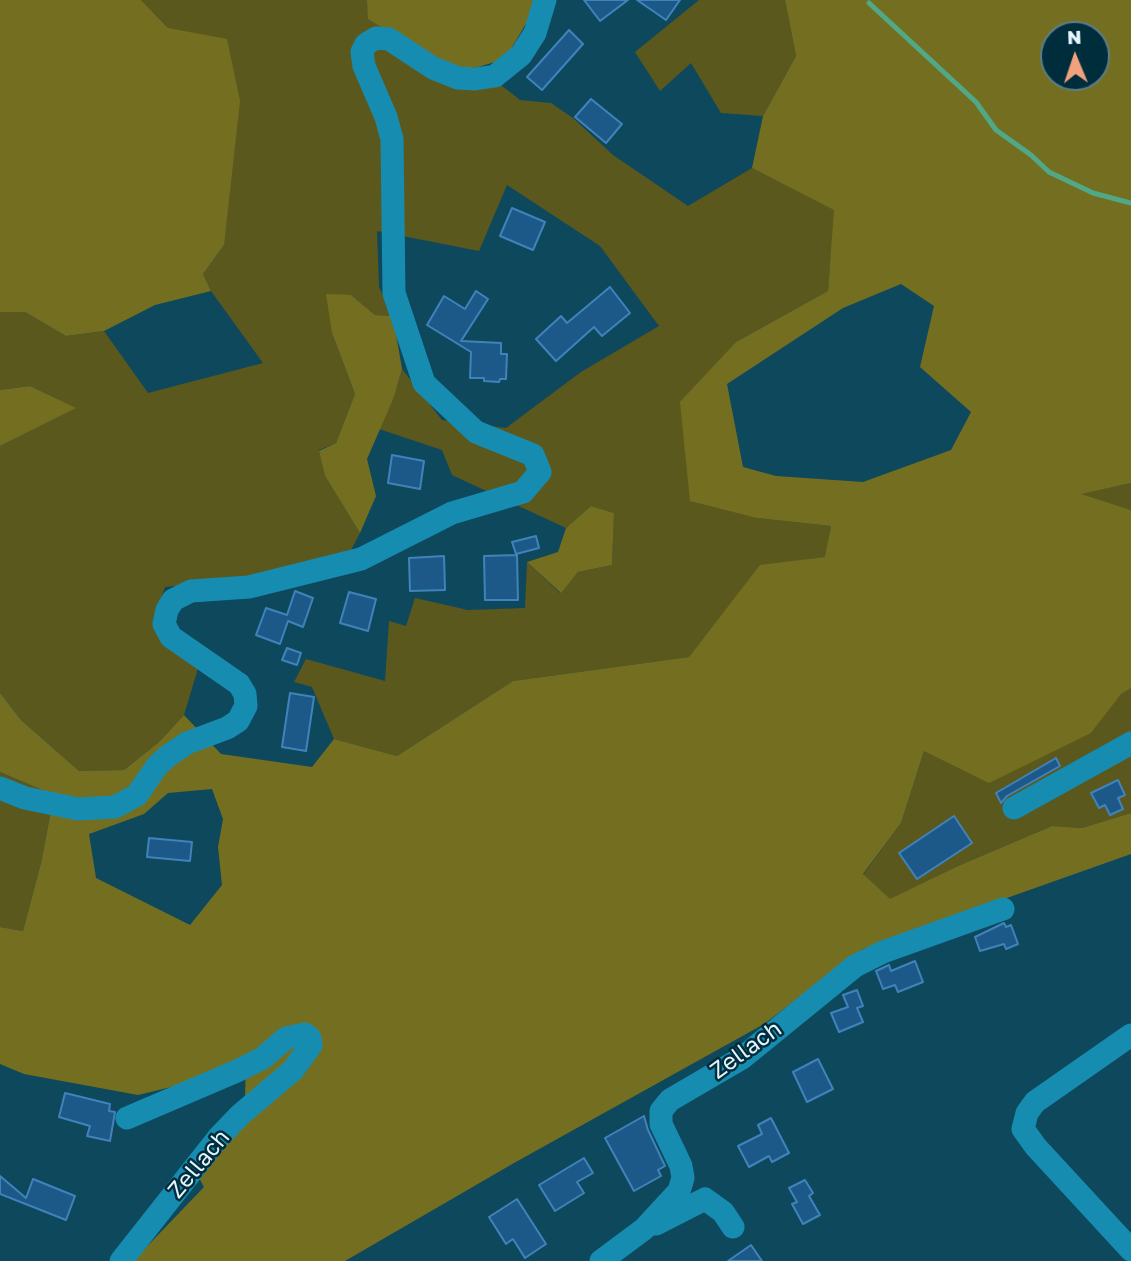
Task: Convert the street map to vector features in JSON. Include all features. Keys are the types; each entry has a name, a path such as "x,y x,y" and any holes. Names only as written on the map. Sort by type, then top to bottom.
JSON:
{"street":[{"path":"0,788 25,798 78,810 115,807 137,795 157,766 168,756 187,743 227,728 238,720 246,706 245,694 239,684 171,637 164,624 167,610 173,600 191,591 249,587 361,559 452,513 523,492 540,472 533,455 476,432 424,383 394,293 392,139 386,117 364,66 362,52 366,44 376,38 389,39 433,68 458,78 495,76 521,55 534,33 545,0"},
{"path":"1014,808 1131,743"},
{"name":"Zellach","path":"601,1261 644,1229 679,1191 683,1178 681,1166 661,1124 661,1111 670,1100 742,1058 855,966 883,952 1003,909"},
{"name":"Zellach","path":"121,1261 218,1138 292,1070 312,1045 310,1038 305,1034 286,1038 263,1058 127,1118"},
{"path":"1131,1035 1035,1102 1027,1113 1023,1129 1036,1147 1131,1250"},
{"path":"644,1229 705,1199 723,1212 733,1227"}],"shaded area":[{"path":"0,0 141,0 168,28 227,39 240,101 224,245 203,274 211,291 155,305 104,331 66,336 25,312 0,312"},
{"path":"141,0 367,0 369,19 454,71 478,67 520,100 551,103 573,118 613,155 688,206 752,168 835,210 828,291 736,342 681,403 757,518 831,526 826,557 760,566 689,657 513,681 397,756 334,739 312,687 294,682 306,659 385,681 389,621 406,626 415,598 468,610 525,608 527,562 560,593 578,572 612,565 614,513 591,506 566,528 452,475 442,450 379,429 394,397 402,369 442,420 506,428 581,372 659,326 600,246 507,185 479,251 377,231 379,287 393,316 375,315 351,295 332,333 355,394 336,443 319,450 325,476 360,533 350,552 255,579 165,587 155,615 199,665 184,715 159,742 124,770 79,771 21,720 0,693 0,446 75,408 30,386 0,390 0,312 25,312 66,336 104,331 148,393 263,363 211,291 203,274 224,245 168,28"},
{"path":"367,0 535,0 537,5 505,59 454,71 368,19"},
{"path":"699,0 785,0 796,56 763,116 721,113 691,63 660,91 635,52"},
{"path":"785,0 1131,0 1131,483 1081,494 1131,510 1131,688 1121,694 1091,733 989,783 924,751 901,823 863,874 890,899 958,866 1052,826 1082,828 1131,813 1131,854 863,949 764,1024 345,1261 133,1261 204,1187 189,1160 245,1099 246,1056 192,1082 138,1095 24,1074 0,1064 0,927 23,931 41,863 54,795 0,772 0,693 21,720 79,771 124,770 159,742 184,715 221,754 312,767 334,739 397,756 513,681 689,657 760,565 825,557 831,526 757,518 690,501 680,402 736,342 828,291 834,210 752,168 763,116 796,56","holes":["901,284 934,306 920,367 971,412 951,450 863,482 776,476 743,467 727,384 843,308","212,789 223,819 218,847 222,885 190,925 96,878 89,834 144,814 168,793"]},
{"path":"326,294 351,295 375,315 393,316 402,369 394,397 367,459 376,496 360,533 325,476 319,451 336,443 355,394 332,333"},
{"path":"30,386 76,408 0,446 0,390"},
{"path":"1131,483 1131,510 1079,494"},
{"path":"591,506 614,513 612,565 578,572 561,593 527,562 558,552 566,528"},
{"path":"1131,688 1131,813 1082,828 1052,826 958,866 890,900 863,875 901,823 924,751 1091,733 1121,693"},
{"path":"0,772 54,795 41,863 23,931 0,927"}],"building":[{"path":"584,0 628,0 600,21"},
{"path":"637,0 680,0 666,20"},
{"path":"569,30 583,44 542,90 527,77"},
{"path":"591,99 622,124 606,143 575,117"},
{"path":"512,208 545,222 533,250 500,236"},
{"path":"610,287 630,313 602,336 594,327 556,361 536,339 561,316 567,323"},
{"path":"476,291 488,299 461,341 501,343 501,354 507,354 506,379 500,379 499,382 470,378 471,352 427,325 444,296 465,309"},
{"path":"392,455 424,461 420,489 388,483"},
{"path":"536,536 539,548 516,554 512,542"},
{"path":"517,555 518,600 485,600 484,556"},
{"path":"444,556 445,590 410,591 409,558"},
{"path":"295,591 313,598 303,627 288,621 280,644 256,635 266,608 287,615"},
{"path":"349,592 376,599 368,631 340,623"},
{"path":"287,648 301,653 297,665 282,660"},
{"path":"290,693 314,697 306,751 282,747"},
{"path":"1056,758 1060,766 1007,796 1001,803 996,793"},
{"path":"1118,780 1125,795 1118,798 1123,809 1110,815 1105,805 1099,808 1091,793"},
{"path":"954,816 972,843 917,879 899,853"},
{"path":"149,838 192,842 190,861 147,857"},
{"path":"1004,923 1006,927 1011,925 1018,944 1006,949 1004,944 980,951 975,937"},
{"path":"915,961 923,982 898,992 895,985 883,989 876,971 889,965 891,971"},
{"path":"857,990 863,1006 857,1008 863,1022 839,1032 831,1013 848,1007 843,995"},
{"path":"818,1059 833,1089 807,1102 793,1072"},
{"path":"65,1093 110,1104 109,1111 115,1112 110,1141 87,1136 90,1126 59,1117"},
{"path":"644,1116 665,1166 658,1170 661,1176 634,1191 605,1138"},
{"path":"771,1118 789,1153 772,1162 769,1156 749,1167 738,1146 762,1134 758,1125"},
{"path":"584,1158 593,1173 577,1182 584,1193 555,1211 539,1185"},
{"path":"0,1176 26,1198 33,1179 75,1196 66,1220 0,1194"},
{"path":"805,1180 813,1193 809,1196 820,1215 803,1224 792,1204 797,1202 789,1188"},
{"path":"517,1199 546,1244 525,1258 513,1239 506,1244 489,1217"},
{"path":"751,1245 762,1261 728,1261"}],"waterway":[{"path":"869,3 976,102 996,130 1031,155 1049,172 1093,193 1131,203"}]}
